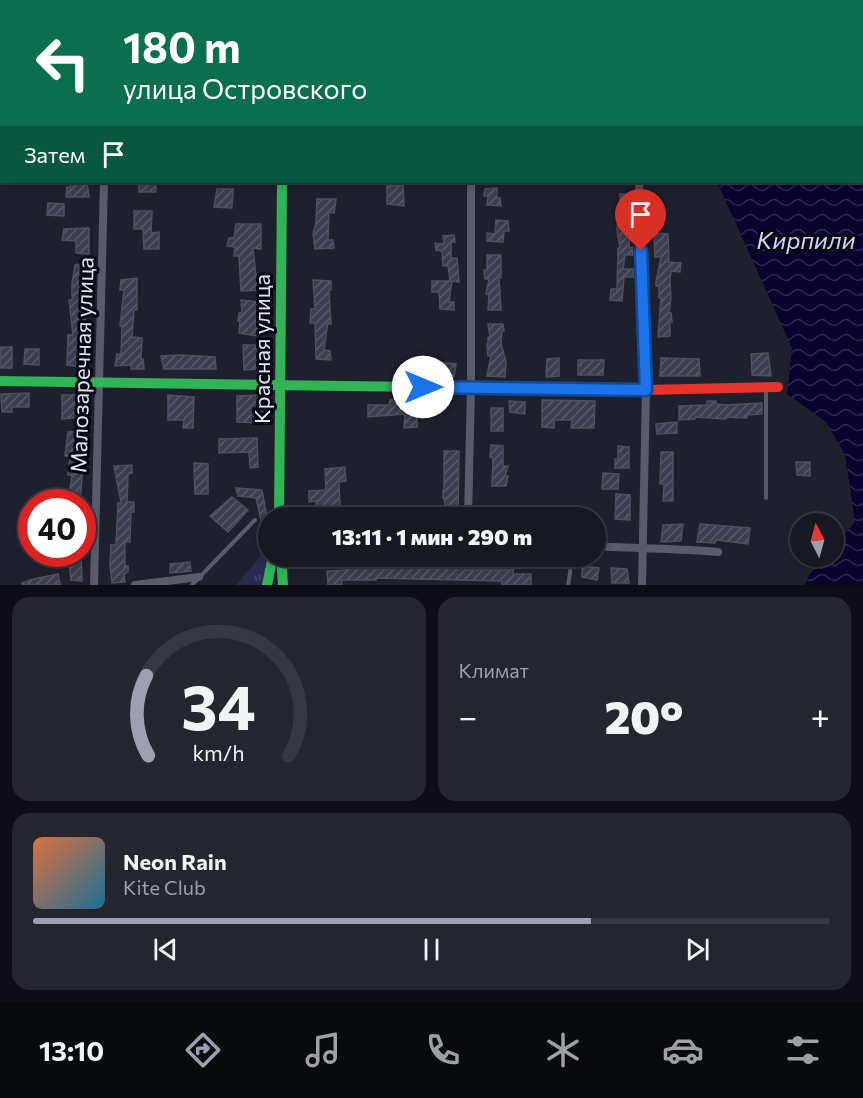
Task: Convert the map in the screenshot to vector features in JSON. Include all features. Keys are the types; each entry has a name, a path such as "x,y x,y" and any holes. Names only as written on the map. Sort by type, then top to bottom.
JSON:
{"street":[{"name":"Малозаречная улица","path":"94,585 104,183"},
{"name":"Красная улица","path":"279,507 282,183"},
{"path":"468,507 471,183"},
{"path":"639,183 646,390 642,585"},
{"path":"0,381 646,390 772,387"},
{"path":"606,547 718,552"},
{"path":"267,585 271,567"},
{"path":"281,567 283,585"},
{"path":"135,585 199,577"}],"lane":[{"path":"766,498 772,387"},
{"path":"192,585 255,520"},
{"path":"568,585 570,567"}],"green space":[{"path":"258,559 258,567 265,567 261,585 236,585"}],"water":[{"name":"Кирпили","path":"717,183 863,183 863,585 805,585 809,575 816,567 844,567 844,535 855,522 845,455 826,422 787,394 792,348"}],"building":[{"path":"70,183 87,183 89,197 66,197 67,187 70,188"},
{"path":"139,183 156,183 156,192 139,192"},
{"path":"403,185 404,206 387,204 387,186"},
{"path":"497,188 497,198 500,198 501,206 487,205 488,196 484,196 485,189"},
{"path":"217,189 233,189 232,208 214,207"},
{"path":"620,194 633,194 629,248 632,247 633,255 625,255 623,269 633,269 633,277 624,277 622,301 610,300 611,289 617,289 618,248 620,248 617,230"},
{"path":"317,199 336,199 334,213 329,212 328,240 333,240 334,248 315,249 313,233 316,223"},
{"path":"48,203 64,204 64,216 47,215"},
{"path":"134,211 152,211 151,233 159,232 159,249 144,249 143,229 134,229"},
{"path":"496,220 508,221 509,231 504,231 503,242 487,241 487,233 495,234"},
{"path":"236,224 261,224 261,249 253,248 256,277 261,277 261,290 241,291 239,256 234,256 235,247 227,246 229,238 234,238"},
{"path":"89,228 89,254 76,253 76,241 62,240 64,229"},
{"path":"654,233 668,234 669,262 681,263 680,272 671,271 670,336 658,337 661,298 659,298 659,286 656,286 656,281 661,257 655,257"},
{"path":"454,235 455,242 451,242 451,258 457,258 459,282 452,281 449,302 454,302 454,310 440,309 439,292 432,292 432,281 450,281 448,266 443,266 442,251 436,250 435,243 444,244 443,236"},
{"path":"487,255 501,255 501,278 499,278 501,310 488,310 489,295 486,294 489,279 485,279 484,270 487,270"},
{"path":"88,263 87,282 84,281 85,292 83,292 86,327 83,327 83,367 67,365 68,335 73,335 69,300 72,300 75,265"},
{"path":"137,278 137,310 134,310 132,337 142,338 141,359 143,359 144,369 131,369 131,365 115,366 117,354 121,354 122,326 120,326 124,290 120,290 121,280"},
{"path":"313,280 331,281 331,290 329,290 331,324 328,323 324,350 330,351 331,360 316,359 315,323 310,323 311,309 315,309"},
{"path":"241,300 258,302 256,327 259,328 258,336 239,333"},
{"path":"488,324 503,324 501,343 506,362 505,377 487,376 491,355 488,356 487,344 488,337 490,337"},
{"path":"243,345 258,345 259,369 244,370"},
{"path":"0,347 12,347 12,368 0,368"},
{"path":"25,349 39,349 39,365 24,364"},
{"path":"768,353 771,376 752,375 751,354"},
{"path":"161,356 215,357 216,369 164,369"},
{"path":"559,358 559,376 546,377 547,359"},
{"path":"661,358 699,359 700,376 660,376"},
{"path":"578,360 604,360 603,375 578,375"},
{"path":"437,362 456,364 454,377 437,376"},
{"path":"29,393 29,407 12,407 12,412 2,412 1,394"},
{"path":"62,395 84,395 83,406 76,406 76,418 62,419"},
{"path":"168,395 194,397 193,428 183,428 184,420 168,420"},
{"path":"263,395 262,423 237,422 237,396"},
{"path":"401,399 401,402 417,401 417,427 404,428 405,414 368,417 368,405 389,405 390,400"},
{"path":"542,400 595,401 594,428 571,428 572,420 554,420 554,428 542,427"},
{"path":"509,401 525,402 525,414 510,412"},
{"path":"707,401 727,405 762,403 762,414 747,415 747,418 695,417 695,419 679,420 679,406 707,405"},
{"path":"491,408 503,408 503,431 491,431"},
{"path":"677,422 677,433 657,434 656,424"},
{"path":"83,431 81,489 70,489 72,475 68,475 70,456 65,456 68,432"},
{"path":"257,438 258,467 250,468 249,452 219,453 219,439"},
{"path":"491,445 503,446 503,466 508,466 505,476 508,476 506,486 492,486"},
{"path":"618,446 629,447 629,468 615,468"},
{"path":"444,451 459,451 458,507 445,507"},
{"path":"661,452 673,452 673,501 663,501 664,484 660,484"},
{"path":"796,462 810,462 810,476 797,475"},
{"path":"194,463 208,464 208,494 195,494"},
{"path":"132,465 132,473 128,474 127,502 134,502 134,512 131,512 130,542 125,542 125,566 128,566 128,572 124,574 125,582 112,583 111,545 116,545 118,503 121,503 114,466"},
{"path":"345,467 346,481 339,482 340,506 316,507 316,501 309,502 309,491 326,490 325,469"},
{"path":"603,473 619,474 618,489 602,489"},
{"path":"236,488 262,490 265,507 258,507 256,498 238,496"},
{"path":"616,494 630,495 630,520 615,519"},
{"path":"232,497 248,510 228,532 210,516"},
{"path":"683,524 681,541 661,542 663,525"},
{"path":"700,524 750,528 748,544 716,540 715,543 697,542"},
{"path":"190,562 191,571 170,573 170,564"},
{"path":"70,567 81,567 82,581 71,580"},
{"path":"346,567 393,569 393,567 437,569 437,567 465,567 465,570 506,570 506,567 514,567 513,574 531,574 531,585 502,585 502,581 376,578 376,580 342,580 342,585 328,585 327,571 346,570"},
{"path":"582,567 599,568 597,580 582,577"},
{"path":"611,568 627,569 629,583 612,583"},
{"path":"58,574 60,585 23,585 22,583 34,579"}],"traffic: fast":[{"path":"279,507 282,183"},
{"path":"0,381 559,389"},
{"path":"267,585 271,567"},
{"path":"282,567 283,585"}],"traffic: jam":[{"path":"559,389 778,387"}],"route":[{"path":"423,387 646,390 641,251"}]}
